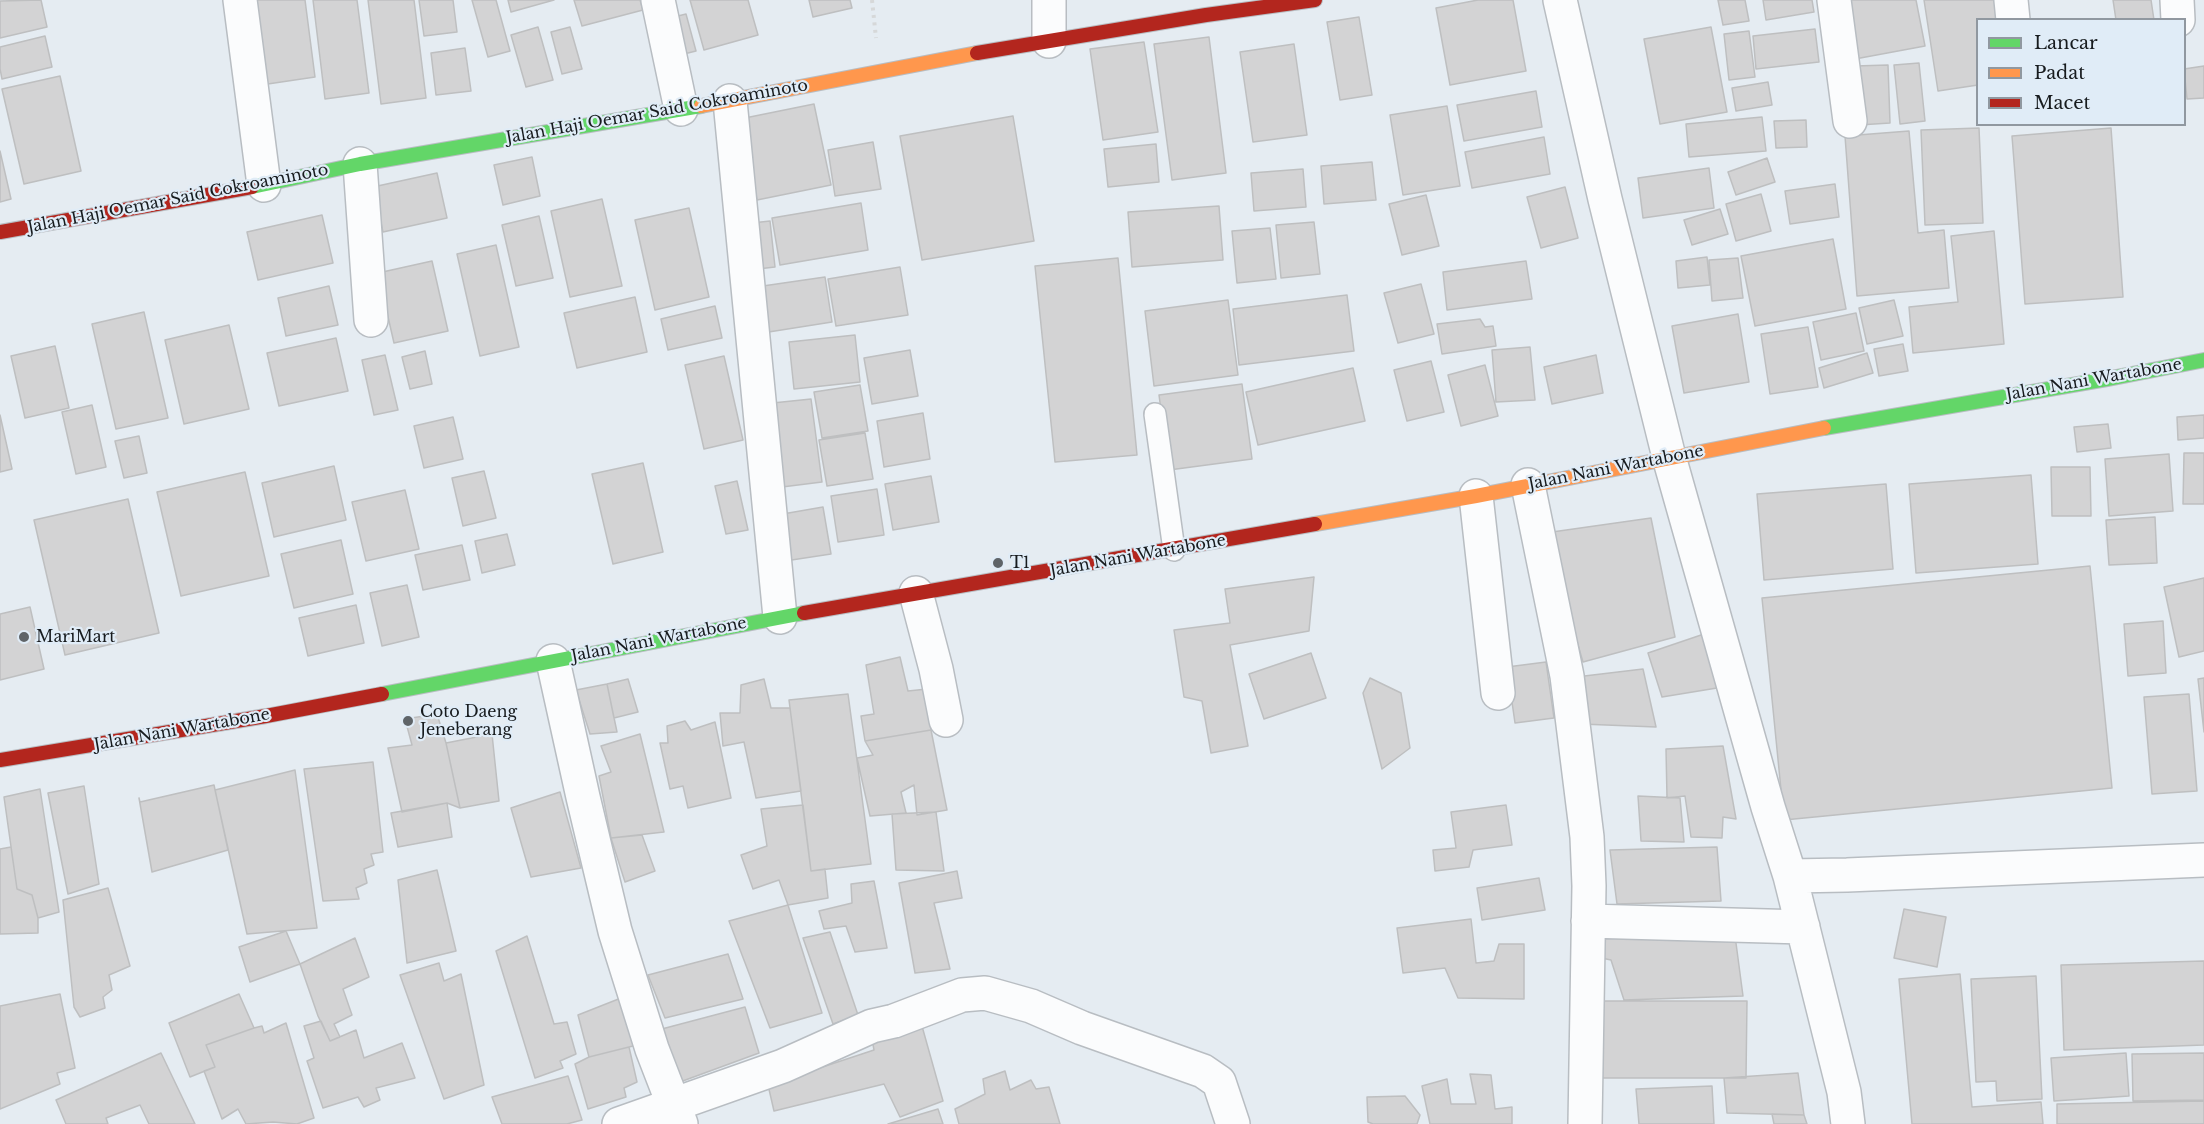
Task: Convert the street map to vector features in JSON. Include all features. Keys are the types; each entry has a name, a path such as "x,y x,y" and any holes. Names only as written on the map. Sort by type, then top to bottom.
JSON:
{"main road":[{"name":"Jalan Haji Oemar Said Cokroaminoto","path":"0,232 264,185 360,164 730,101 1049,41 1206,7 1314,0"},
{"name":"Jalan Nani Wartabone","path":"0,760 266,716 780,617 1476,496 1669,458 2204,360"}],"street":[{"path":"240,0 264,185"},
{"path":"657,0 681,109"},
{"path":"1048,0 1049,41"},
{"path":"1560,0 1605,199 1669,458 1765,797 1790,876 1844,1092 1848,1124"},
{"path":"1834,0 1850,121"},
{"path":"2012,0 2013,18"},
{"path":"2177,0 2178,18"},
{"path":"730,101 780,617"},
{"path":"360,164 371,320"},
{"path":"1528,485 1567,676 1587,837 1589,886 1585,1124"},
{"path":"1476,496 1498,693"},
{"path":"916,593 936,669 946,720"},
{"path":"553,661 615,931 652,1049 677,1115"},
{"path":"1790,876 2204,860"},
{"path":"1588,921 1803,927"},
{"path":"619,1124 677,1115 872,1026 894,1021 962,995 985,993 1031,1006 1082,1028 1203,1071 1219,1082 1233,1124"}],"lane":[{"path":"1155,414 1174,550"}],"building":[{"path":"41,0 47,27 0,38 0,1"},
{"path":"250,0 305,0 315,77 261,85"},
{"path":"313,0 357,0 369,93 325,99"},
{"path":"368,0 414,0 426,98 381,104"},
{"path":"419,0 453,0 457,32 424,36"},
{"path":"472,0 496,0 510,51 488,57"},
{"path":"508,0 554,0 511,12"},
{"path":"574,0 640,0 643,10 582,26"},
{"path":"690,0 748,0 758,35 704,50"},
{"path":"809,0 850,0 852,8 813,17"},
{"path":"1478,0 1513,0 1526,71 1450,85 1436,8"},
{"path":"1718,0 1745,0 1749,21 1723,25"},
{"path":"1763,0 1812,0 1814,12 1766,20"},
{"path":"1844,0 1916,0 1925,46 1855,59"},
{"path":"1924,0 1996,0 1998,18 1976,18 1976,85 1938,91"},
{"path":"2113,0 2151,0 2154,18 2116,18"},
{"path":"686,14 696,51 676,56 666,19"},
{"path":"1359,17 1372,95 1340,100 1327,22"},
{"path":"538,27 553,80 526,87 511,35"},
{"path":"570,27 582,69 562,74 551,32"},
{"path":"1711,27 1727,112 1660,124 1644,39"},
{"path":"1815,29 1819,62 1756,69 1753,36"},
{"path":"1749,31 1755,77 1729,80 1724,34"},
{"path":"45,36 52,67 2,79 0,47"},
{"path":"1209,37 1226,173 1172,180 1154,44"},
{"path":"1144,42 1158,132 1103,140 1090,49"},
{"path":"1294,44 1307,135 1253,142 1240,52"},
{"path":"465,48 471,91 436,95 431,53"},
{"path":"1919,63 1925,121 1900,124 1894,65"},
{"path":"1888,65 1890,123 1859,125 1855,66"},
{"path":"2204,66 2204,98 2187,99 2186,69"},
{"path":"60,76 81,171 24,184 2,89"},
{"path":"1768,82 1772,105 1736,111 1732,88"},
{"path":"1536,91 1542,127 1464,141 1457,105"},
{"path":"814,104 831,185 757,200 740,119"},
{"path":"1447,106 1460,186 1403,195 1390,115"},
{"path":"1013,116 1034,241 922,260 900,136"},
{"path":"1762,117 1766,151 1689,157 1686,124"},
{"path":"1806,120 1807,147 1776,148 1774,121"},
{"path":"1979,128 1983,223 1925,225 1921,130"},
{"path":"2111,128 2123,297 2025,304 2012,136"},
{"path":"1909,131 1918,233 1944,230 1949,288 1857,296 1845,136"},
{"path":"1544,137 1550,174 1472,188 1465,152"},
{"path":"873,142 881,189 835,196 828,150"},
{"path":"1156,144 1159,182 1108,187 1104,149"},
{"path":"0,151 11,199 0,202"},
{"path":"532,157 540,196 503,205 494,165"},
{"path":"1767,158 1775,182 1736,195 1728,172"},
{"path":"1372,162 1376,200 1324,204 1321,166"},
{"path":"1709,168 1714,208 1643,218 1638,178"},
{"path":"1303,169 1306,207 1254,211 1251,173"},
{"path":"437,173 447,218 383,232 373,187"},
{"path":"1835,184 1839,217 1790,224 1785,191"},
{"path":"1565,187 1578,238 1541,248 1527,197"},
{"path":"1761,194 1771,231 1736,241 1726,204"},
{"path":"1426,195 1439,246 1402,255 1389,204"},
{"path":"602,199 622,286 570,297 551,211"},
{"path":"861,203 868,250 780,265 772,218"},
{"path":"1219,206 1223,260 1132,267 1128,212"},
{"path":"689,208 709,297 655,310 635,220"},
{"path":"1720,209 1728,234 1692,245 1684,220"},
{"path":"322,215 333,263 258,280 247,232"},
{"path":"539,216 553,278 516,286 502,225"},
{"path":"770,221 775,267 749,270 743,224"},
{"path":"1314,222 1320,274 1281,278 1276,225"},
{"path":"1270,228 1276,279 1237,283 1232,231"},
{"path":"1994,231 2004,344 1913,353 1909,307 1958,302 1951,236"},
{"path":"1833,239 1846,309 1755,326 1741,256"},
{"path":"496,245 519,347 480,356 457,254"},
{"path":"1707,257 1710,285 1678,288 1676,261"},
{"path":"1118,258 1137,455 1055,462 1035,266"},
{"path":"1738,258 1743,298 1712,301 1709,260"},
{"path":"432,261 448,331 394,343 378,273"},
{"path":"1526,261 1532,299 1447,310 1443,272"},
{"path":"900,267 908,315 836,326 828,279"},
{"path":"825,277 832,322 756,334 749,288"},
{"path":"1421,284 1434,334 1398,343 1384,293"},
{"path":"329,286 338,325 286,336 278,298"},
{"path":"1347,295 1354,351 1239,365 1233,309"},
{"path":"635,297 647,352 577,368 564,313"},
{"path":"1228,300 1238,375 1154,386 1145,311"},
{"path":"1894,300 1903,336 1867,344 1859,308"},
{"path":"715,306 722,338 668,350 661,319"},
{"path":"144,312 168,418 116,429 92,324"},
{"path":"1856,313 1864,351 1821,360 1813,322"},
{"path":"1738,314 1749,382 1684,393 1672,326"},
{"path":"1480,319 1485,327 1493,326 1496,346 1442,354 1437,324"},
{"path":"229,325 249,409 184,424 165,340"},
{"path":"1808,327 1818,387 1770,394 1761,334"},
{"path":"855,335 860,382 794,389 789,342"},
{"path":"336,338 348,391 279,406 267,353"},
{"path":"1903,344 1908,371 1879,376 1874,349"},
{"path":"55,346 69,408 25,418 11,356"},
{"path":"1530,347 1535,400 1496,402 1492,350"},
{"path":"910,350 918,396 872,404 864,358"},
{"path":"425,351 432,384 410,389 402,357"},
{"path":"1867,353 1873,373 1824,388 1819,368"},
{"path":"385,355 398,410 374,415 362,360"},
{"path":"1596,355 1603,393 1552,404 1544,367"},
{"path":"724,356 743,440 704,449 685,365"},
{"path":"1431,361 1444,412 1407,421 1394,370"},
{"path":"1485,365 1498,416 1461,426 1448,375"},
{"path":"1353,368 1365,421 1258,445 1246,392"},
{"path":"1242,384 1252,459 1169,470 1159,395"},
{"path":"860,385 868,431 822,438 814,392"},
{"path":"811,399 822,482 774,488 763,404"},
{"path":"92,405 106,467 76,474 62,412"},
{"path":"923,413 930,459 884,467 877,421"},
{"path":"0,415 12,469 0,472"},
{"path":"2204,415 2204,438 2178,440 2177,417"},
{"path":"453,417 463,459 424,468 414,426"},
{"path":"2108,424 2111,448 2077,452 2074,427"},
{"path":"865,433 873,479 827,486 819,440"},
{"path":"139,436 147,473 124,478 115,441"},
{"path":"2184,453 2204,453 2204,504 2183,504"},
{"path":"2169,454 2173,511 2109,516 2105,459"},
{"path":"643,463 663,552 613,564 592,474"},
{"path":"334,466 346,520 274,537 262,483"},
{"path":"2051,467 2090,467 2091,516 2052,516"},
{"path":"484,471 496,518 463,526 452,478"},
{"path":"245,472 269,576 181,596 157,492"},
{"path":"2031,475 2038,564 1916,573 1909,484"},
{"path":"931,476 939,522 893,530 885,484"},
{"path":"737,481 748,530 726,534 715,486"},
{"path":"1886,484 1893,569 1764,580 1757,494"},
{"path":"877,489 884,535 838,542 831,496"},
{"path":"405,490 419,549 366,561 352,502"},
{"path":"128,499 159,633 65,655 34,520"},
{"path":"823,507 831,554 785,561 777,515"},
{"path":"2155,517 2157,563 2109,565 2106,520"},
{"path":"1651,518 1675,637 1583,662 1545,533"},
{"path":"507,534 515,565 482,573 475,541"},
{"path":"341,540 353,594 294,608 281,554"},
{"path":"462,545 470,580 423,590 415,555"},
{"path":"2090,566 2112,788 1784,820 1762,598"},
{"path":"1314,577 1309,631 1230,645 1248,746 1211,753 1202,701 1184,697 1174,630 1230,623 1225,589"},
{"path":"2204,578 2204,651 2179,657 2164,587"},
{"path":"407,585 419,637 382,646 370,593"},
{"path":"356,605 364,643 308,656 299,618"},
{"path":"30,607 44,669 0,680 0,614"},
{"path":"2163,621 2166,673 2128,676 2124,624"},
{"path":"1704,634 1717,688 1662,697 1648,653"},
{"path":"1311,653 1326,698 1264,719 1249,674"},
{"path":"900,657 908,691 927,689 931,730 865,741 861,716 874,714 866,665"},
{"path":"1546,662 1554,718 1515,723 1507,667"},
{"path":"1643,669 1656,727 1581,724 1576,677"},
{"path":"1370,678 1401,693 1410,748 1382,769 1363,693"},
{"path":"2204,678 2204,732 2198,679"},
{"path":"628,679 638,712 614,718 607,684"},
{"path":"764,679 771,708 790,708 801,791 756,798 744,742 723,746 720,713 740,713 741,685"},
{"path":"607,684 617,732 590,734 576,690"},
{"path":"848,694 871,864 811,871 789,700"},
{"path":"2189,694 2197,791 2152,794 2144,697"},
{"path":"437,714 446,743 460,808 447,803 402,812 388,748 412,745 405,719"},
{"path":"685,721 691,730 715,722 731,798 688,808 683,786 670,789 660,743 668,743 667,726"},
{"path":"931,730 947,810 917,815 914,785 901,792 906,813 870,816 857,758 873,755 865,741"},
{"path":"492,734 499,801 460,808 446,743"},
{"path":"640,734 664,832 611,838 599,776 611,772 601,746"},
{"path":"1723,746 1736,819 1723,817 1722,838 1691,837 1685,796 1667,798 1666,749"},
{"path":"373,762 383,852 371,854 374,865 364,869 367,883 356,888 359,899 323,901 304,769"},
{"path":"295,770 317,928 247,934 215,790"},
{"path":"214,785 228,850 152,872 139,798 140,802"},
{"path":"84,786 99,884 68,894 48,793"},
{"path":"40,789 59,912 38,918 32,895 17,889 4,797"},
{"path":"560,792 581,868 531,877 511,808"},
{"path":"1638,796 1680,798 1684,842 1641,841"},
{"path":"447,803 452,837 398,847 391,813"},
{"path":"803,805 811,871 825,869 828,898 788,905 779,880 753,889 741,855 767,846 761,809"},
{"path":"1506,805 1512,845 1473,850 1469,867 1435,871 1433,850 1456,848 1451,812"},
{"path":"936,812 944,871 896,870 892,814"},
{"path":"642,835 655,871 625,882 611,838"},
{"path":"11,847 17,889 32,895 38,918 38,933 0,934 0,849"},
{"path":"1717,847 1721,901 1617,904 1610,850"},
{"path":"437,870 456,951 407,963 398,880"},
{"path":"957,871 962,898 934,903 950,969 915,973 899,883"},
{"path":"1539,878 1545,910 1482,920 1477,888"},
{"path":"874,881 887,948 855,952 846,926 824,929 819,911 852,903 851,884"},
{"path":"108,888 130,966 109,975 112,990 103,997 105,1008 80,1017 74,1007 63,900"},
{"path":"788,905 822,1013 770,1028 729,921"},
{"path":"1904,909 1946,917 1937,967 1894,958"},
{"path":"1471,919 1476,963 1494,961 1499,944 1524,944 1524,999 1458,998 1445,968 1403,973 1397,928"},
{"path":"1591,927 1734,928 1743,996 1624,1000 1611,960 1592,956"},
{"path":"286,931 300,964 250,982 239,947"},
{"path":"830,932 858,1015 833,1024 803,938"},
{"path":"527,936 554,1024 567,1022 576,1054 560,1061 563,1068 535,1078 496,951"},
{"path":"355,938 369,977 343,989 352,1015 334,1024 340,1037 330,1041 318,1016 300,964"},
{"path":"728,954 743,999 665,1018 648,975"},
{"path":"2204,961 2204,1045 2064,1050 2061,965"},
{"path":"439,963 444,981 461,974 484,1085 444,1099 400,975"},
{"path":"1960,974 1972,1107 2041,1102 2043,1124 1912,1124 1899,979"},
{"path":"2036,976 2042,1099 1997,1101 1996,1081 1976,1082 1971,979"},
{"path":"60,994 75,1068 57,1073 60,1084 0,1109 0,1006"},
{"path":"239,994 254,1028 206,1045 215,1067 190,1077 169,1023"},
{"path":"621,998 637,1045 589,1057 578,1015"},
{"path":"1590,1001 1747,1001 1746,1078 1591,1078"},
{"path":"745,1007 759,1053 680,1082 658,1030"},
{"path":"920,1019 943,1101 900,1117 884,1084 774,1111 768,1085 874,1050 872,1039"},
{"path":"321,1021 330,1041 356,1030 364,1058 402,1043 415,1078 376,1088 380,1100 364,1107 358,1097 323,1108 307,1061 314,1058 304,1026"},
{"path":"286,1023 314,1118 297,1124 273,1122 246,1124 238,1109 222,1119 204,1071 215,1067 206,1045 262,1026 264,1033"},
{"path":"629,1047 637,1082 624,1088 626,1097 588,1109 575,1064 589,1057"},
{"path":"161,1053 195,1124 149,1124 140,1105 106,1118 108,1124 66,1124 56,1100"},
{"path":"2126,1053 2129,1096 2054,1101 2051,1058"},
{"path":"2204,1053 2204,1100 2133,1101 2132,1054"},
{"path":"1005,1071 1010,1090 1031,1080 1036,1089 1049,1087 1060,1124 959,1124 955,1109 985,1094 983,1079"},
{"path":"1798,1073 1804,1115 1727,1113 1724,1078"},
{"path":"1470,1074 1491,1075 1495,1109 1512,1107 1512,1124 1430,1124 1422,1086 1447,1079 1451,1104 1476,1104"},
{"path":"568,1076 582,1120 567,1124 502,1124 492,1097"},
{"path":"1712,1086 1714,1124 1639,1124 1636,1089"},
{"path":"1405,1096 1420,1115 1417,1124 1368,1122 1367,1097"},
{"path":"2204,1101 2204,1124 2057,1124 2057,1104"},
{"path":"938,1109 943,1124 888,1124"},
{"path":"1772,1114 1804,1115 1807,1124 1774,1124"}],"traffic: fast":[{"path":"252,187 360,164 701,106"},
{"path":"1824,428 2204,360"},
{"path":"382,694 804,613"}],"traffic: slow":[{"path":"701,106 977,53"},
{"path":"1315,524 1476,496 1824,428"}],"traffic: jam":[{"path":"977,53 1206,15 1315,0"},
{"path":"0,232 252,187"},
{"path":"804,613 1315,524"},
{"path":"0,760 266,716 382,694"}],"place":[{"name":"T1","path":"998,563"},
{"name":"MariMart","path":"24,637"},
{"name":"Coto Daeng Jeneberang","path":"408,721"}]}
